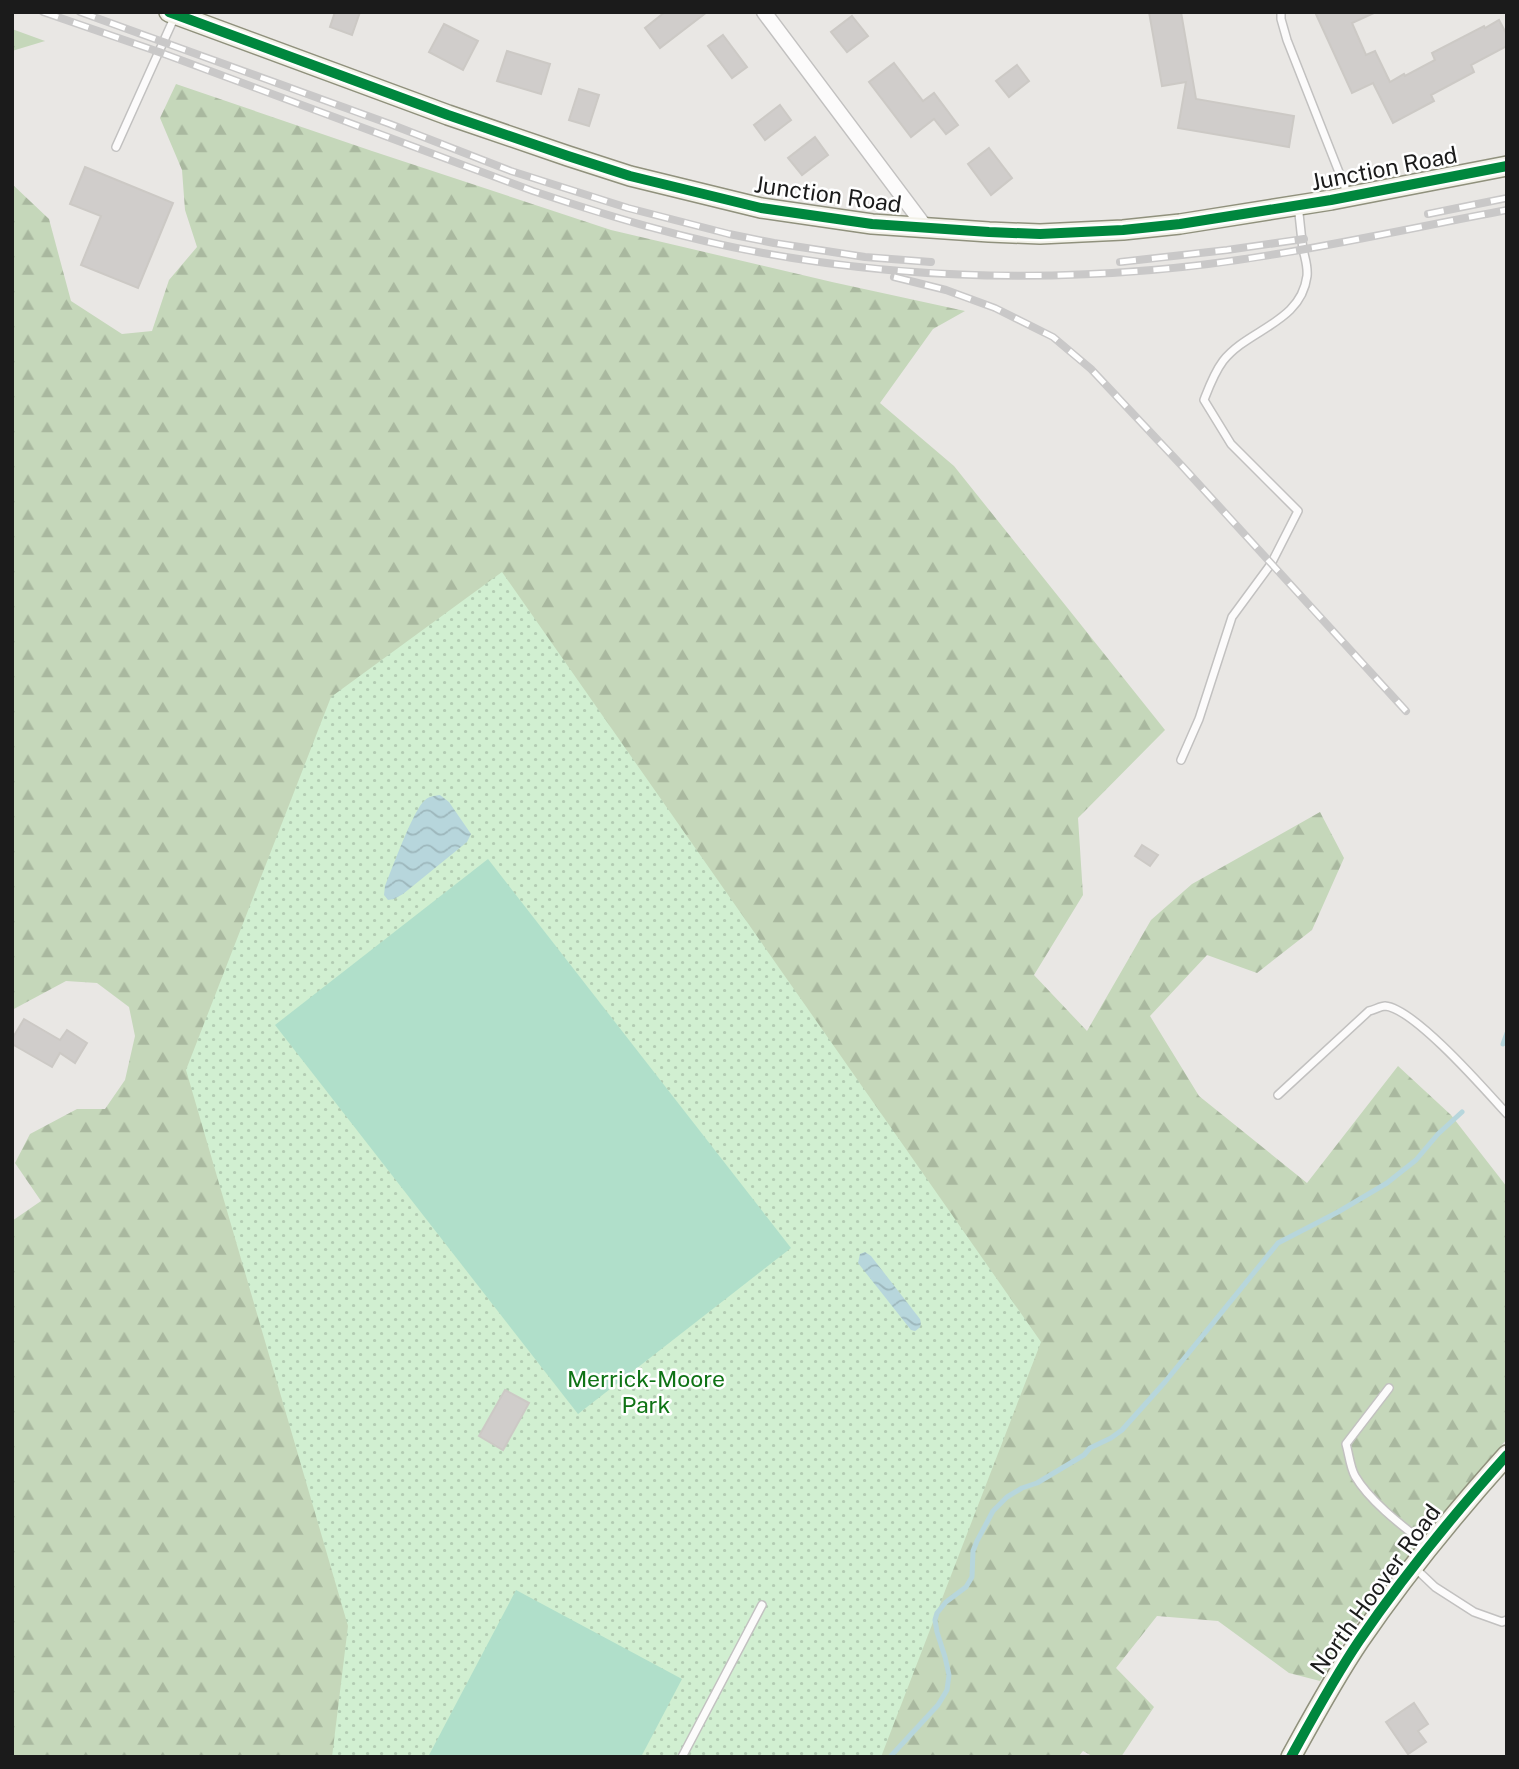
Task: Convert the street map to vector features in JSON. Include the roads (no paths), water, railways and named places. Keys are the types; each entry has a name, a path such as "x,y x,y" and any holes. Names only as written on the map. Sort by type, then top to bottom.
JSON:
{"street":[{"path":"764,12 926,228"},
{"name":"Junction Road","path":"172,14 448,115 631,176 761,208 872,224 1040,234 1123,230 1297,206 1507,166"},
{"name":"North Hoover Road","path":"1291,1757 1329,1688 1359,1641 1413,1566 1460,1507 1507,1455"}],"lane":[{"path":"1280,12 1287,40 1349,197"},
{"path":"116,147 172,14"},
{"path":"1181,760 1199,719 1233,617 1271,564 1298,511 1231,444 1204,400 1222,362 1244,343 1282,319 1294,307 1302,292 1308,265 1297,206"},
{"path":"1278,1095 1369,1011 1385,1006 1403,1013 1436,1038 1507,1114"},
{"path":"1389,1388 1346,1444 1354,1475 1368,1493 1383,1509 1429,1546"},
{"path":"1413,1566 1435,1587 1474,1612 1502,1622 1507,1619"},
{"path":"682,1757 762,1605"}],"water":[{"path":"440,795 449,802 471,834 467,842 403,894 388,900 384,895 385,886 415,815 427,799"},
{"path":"865,1252 920,1319 921,1325 917,1330 911,1330 858,1263 860,1254"}],"waterway":[{"path":"1503,1044 1507,1033"},
{"path":"890,1757 938,1705 947,1690 949,1675 935,1620 946,1602 966,1587 972,1577 973,1551 993,1511 1007,1497 1037,1483 1122,1430 1165,1382 1278,1243 1387,1183 1416,1160 1438,1134 1462,1112"}],"railway":[{"path":"43,12 159,52 533,191 704,241 811,261 908,271 1006,276 1152,270 1242,260 1507,210"},
{"path":"80,12 390,124 511,171 628,208 774,243 865,257 931,262"},
{"path":"1428,214 1507,198"},
{"path":"1120,262 1304,239"},
{"path":"894,277 946,290 995,308 1053,337 1091,369 1406,711"}],"park label":[{"name":"Merrick-Moore Park","path":"646,1391"}]}
